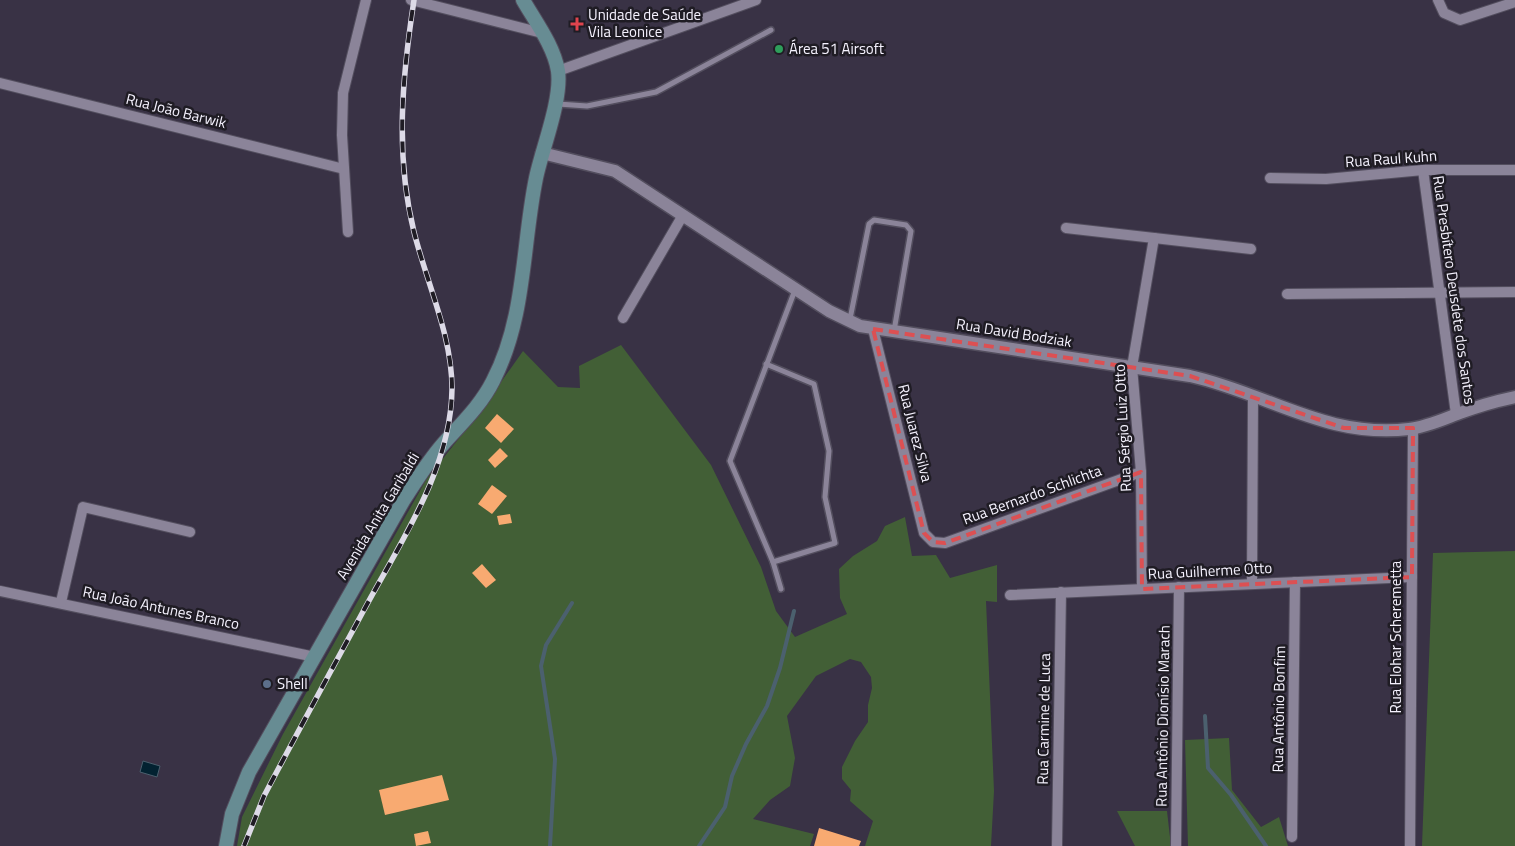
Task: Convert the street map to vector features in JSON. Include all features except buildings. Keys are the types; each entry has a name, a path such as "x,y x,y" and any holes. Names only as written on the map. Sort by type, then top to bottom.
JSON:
{"main road":[{"name":"Avenida Anita Garibaldi","path":"226,846 232,814 242,788 418,477 444,443 477,406 494,379 509,342 518,304 532,200 554,104 558,71 542,33 523,0"}],"street":[{"path":"348,232 344,169 343,93 366,0"},
{"path":"411,0 542,33"},
{"path":"558,71 756,0"},
{"path":"1438,0 1444,13 1460,20 1515,2"},
{"name":"Rua João Barwik","path":"0,82 344,169"},
{"name":"Rua David Bodziak","path":"542,153 615,171 796,290 850,322 873,328 1206,380 1344,428 1384,431 1412,428 1515,397"},
{"name":"Rua Raul Kuhn","path":"1270,178 1326,179 1423,170 1515,170"},
{"name":"Rua Presbítero Deusdete dos Santos","path":"1423,170 1456,414"},
{"path":"623,318 683,215"},
{"path":"1066,228 1251,249"},
{"name":"Rua Sérgio Luiz Otto","path":"1142,589 1141,472 1132,367 1154,238"},
{"path":"1287,294 1515,292"},
{"name":"Rua Juarez Silva","path":"873,328 924,533 933,542"},
{"path":"1252,584 1253,396"},
{"name":"Rua Elohar Scheremetta","path":"1410,846 1412,428"},
{"name":"Rua Bernardo Schlichta","path":"933,542 946,542 1141,472"},
{"path":"61,602 83,507 190,532"},
{"name":"Rua Guilherme Otto","path":"1010,595 1412,577"},
{"name":"Rua Antônio Bonfim","path":"1292,837 1295,582"},
{"name":"Rua Antônio Dionísio Marach","path":"1176,845 1179,587"},
{"name":"Rua João Antunes Branco","path":"0,591 61,602 315,658"},
{"name":"Rua Carmine de Luca","path":"1057,846 1061,592"}],"lane":[{"path":"554,104 587,106 656,92 770,30"},
{"path":"850,322 869,224 874,220 906,225 911,231 894,332"},
{"path":"781,589 773,562 730,461 796,290"},
{"path":"766,364 814,384 829,451 825,497 835,543 773,562"}],"highlighted area":[{"path":"873,329 1190,376 1344,428 1413,428 1412,577 1142,589 1141,472 945,543 933,542 924,533"}],"green space":[{"path":"621,345 711,465 761,567 776,611 795,637 847,614 840,598 839,569 853,556 877,541 885,526 905,517 912,556 936,555 950,578 997,565 997,602 986,601 994,791 991,846 865,846 873,821 850,801 851,790 842,779 842,767 855,741 868,722 868,705 872,688 871,677 861,662 850,659 816,676 787,716 795,758 790,786 770,800 753,819 814,834 810,846 237,846 242,817 283,734 426,480 479,413 523,351 558,387 580,388 579,366"},
{"path":"1515,551 1515,846 1422,846 1433,553"},
{"path":"1229,738 1232,790 1261,827 1279,817 1288,846 1188,846 1185,740"},
{"path":"1117,811 1167,811 1171,846 1135,846"}],"water":[{"path":"143,761 160,766 157,777 140,772"}],"waterway":[{"path":"550,846 555,759 541,666 546,645 572,603"},
{"path":"699,846 725,807 732,776 746,744 767,706 780,668 794,611"},
{"path":"1205,716 1208,768 1231,795 1266,846"}],"railway":[{"path":"244,846 264,796 422,503 434,476 443,448 449,419 452,389 448,349 414,232 404,174 402,116 406,58 414,0"}],"place":[{"name":"Unidade de Saúde Vila Leonice","path":"577,24"},
{"name":"Área 51 Airsoft","path":"779,49"},
{"name":"Shell","path":"267,684"}]}
